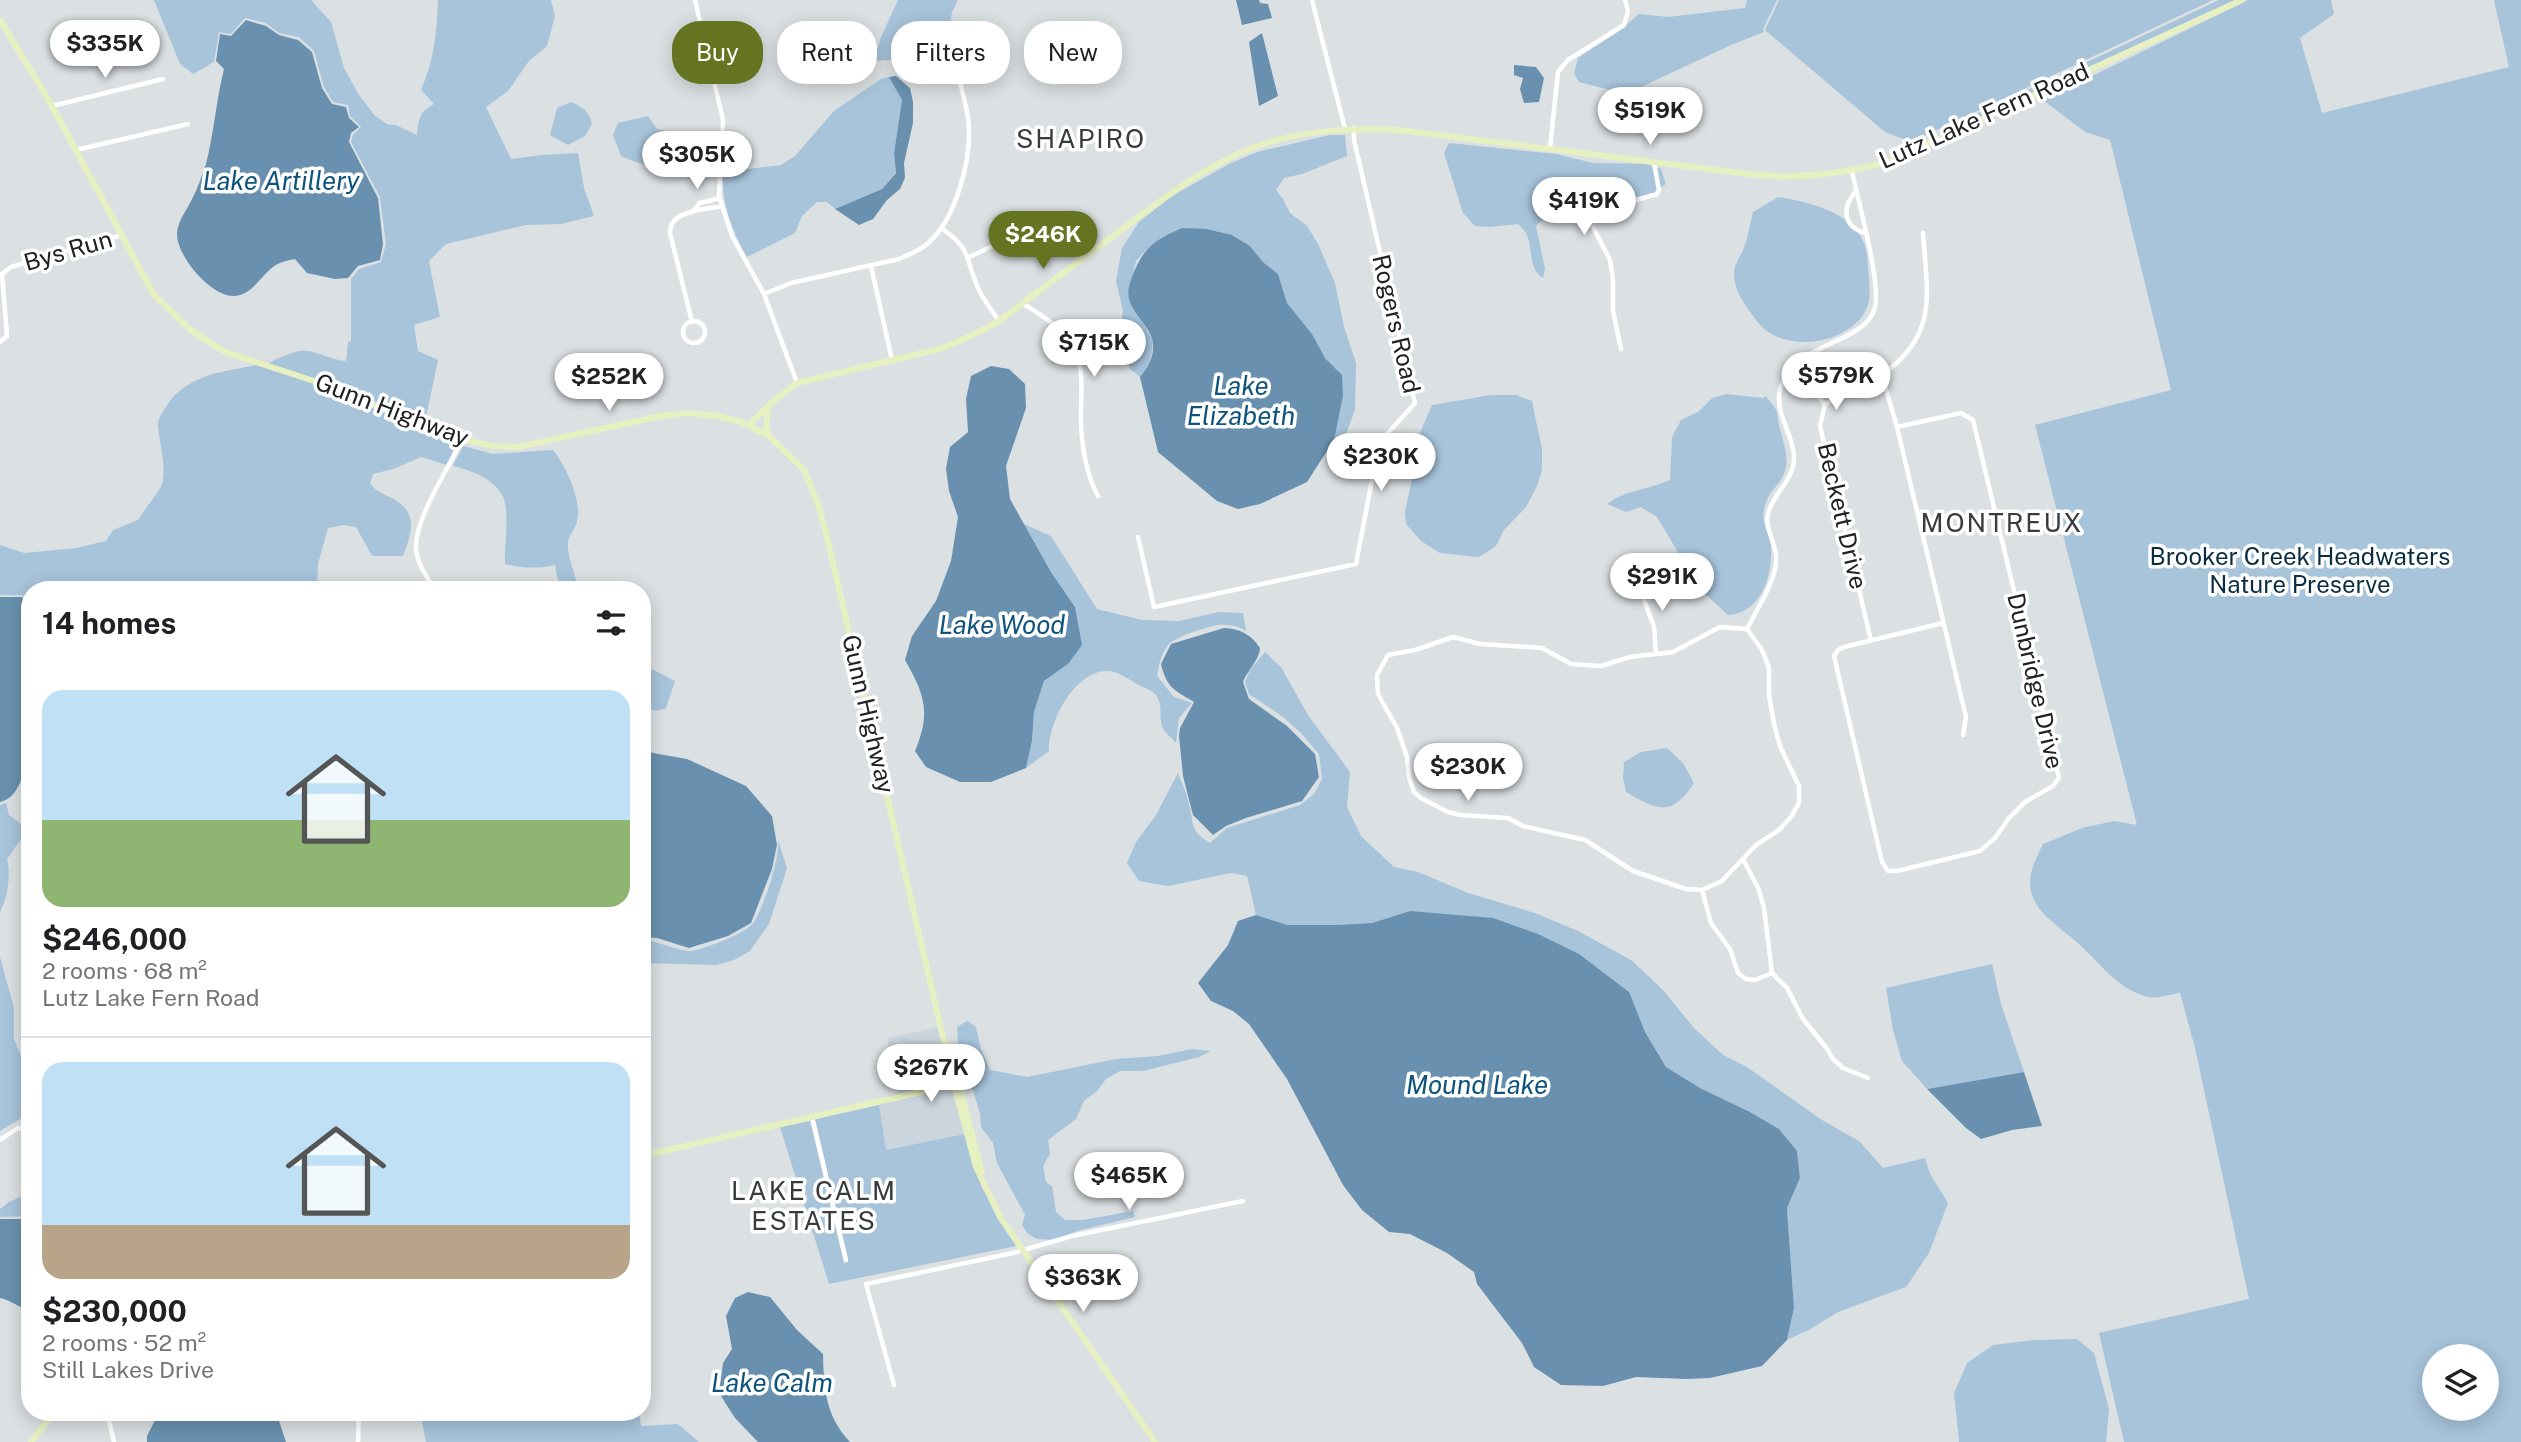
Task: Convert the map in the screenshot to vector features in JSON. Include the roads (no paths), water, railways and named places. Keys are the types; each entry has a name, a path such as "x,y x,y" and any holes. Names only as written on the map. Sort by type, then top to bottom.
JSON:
{"main road":[{"name":"Lutz Lake Fern Road","path":"749,425 769,404 797,383 943,348 977,334 999,321 1174,191 1238,154 1279,140 1354,128 1398,130 1805,178 1852,171 1891,161 2242,0"},
{"name":"Gunn Highway","path":"0,20 52,106 154,295 192,331 225,352 320,383 463,439 492,446 518,447 661,416 718,416 749,425 769,436 804,470 818,504 940,1017 990,1198 1022,1251 1155,1442"},
{"path":"769,404 766,416 769,436"},
{"path":"651,1154 957,1084"},
{"path":"31,1442 47,1421"}],"street":[{"path":"695,0 723,120 722,206 733,236 764,294 797,383"},
{"path":"1312,0 1345,129"},
{"path":"1550,148 1558,72 1568,60 1624,24 1628,11 1625,0"},
{"path":"52,106 163,79"},
{"path":"764,294 791,283 899,259 928,243 942,228 951,211 963,173 969,141 968,117 960,84"},
{"path":"76,150 188,124"},
{"name":"Rogers Road","path":"1138,537 1154,607 1356,564 1378,443 1415,404 1354,140 1354,128"},
{"path":"1621,349 1613,311 1610,260 1592,221 1601,210 1657,194 1659,190 1654,162"},
{"path":"1747,629 1773,577 1777,557 1768,530 1768,511 1789,479 1794,457 1780,411 1780,387 1791,367 1810,351 1862,327 1875,309 1876,286 1852,171"},
{"path":"1856,191 1847,205 1846,218 1854,229 1865,233"},
{"path":"692,213 700,203 720,198"},
{"path":"692,322 670,228 674,219 722,206"},
{"path":"942,228 957,239 969,257 981,294 999,321"},
{"path":"969,257 999,243 1008,230"},
{"path":"1791,367 1825,404 1882,376 1906,354 1922,327 1928,304 1923,233"},
{"name":"Bys Run","path":"0,342 7,336 2,274 11,267 123,235"},
{"path":"871,265 892,360"},
{"path":"1022,303 1062,332 1078,356 1084,450 1088,471 1098,496"},
{"path":"692,322 702,324 705,330 702,340 696,343 689,342 684,336 684,329 692,322"},
{"path":"1882,376 1897,427 1966,717 1963,735"},
{"name":"Beckett Drive","path":"1825,404 1820,426 1871,640"},
{"name":"Dunbridge Drive","path":"1897,427 1961,413 1973,420 2059,778 2053,786 2025,802 2008,818 1995,838 1980,851 1888,871 1882,862 1835,654 1841,648 1943,623"},
{"path":"431,581 422,567 415,546 423,518 463,439"},
{"path":"1636,578 1654,627 1657,653"},
{"path":"1720,627 1747,629 1762,650 1769,668 1769,695 1774,724 1780,746 1799,786 1799,803 1779,830 1756,845 1722,881 1702,890 1686,889 1633,871 1585,840 1523,826 1508,818 1460,815 1421,798 1414,792 1407,757 1397,728 1378,694 1377,675 1388,655 1415,650 1453,637 1480,644 1542,648 1571,664 1588,667 1630,657 1673,652 1720,627"},
{"path":"1743,859 1759,890 1764,908 1772,973 1787,988 1803,1019 1833,1059 1843,1068 1868,1078"},
{"path":"1702,890 1711,923 1730,949 1738,973 1746,979 1755,980 1772,973"},
{"path":"812,1117 846,1260"},
{"path":"0,1140 21,1128"},
{"path":"894,1385 866,1284 1022,1251 1072,1236 1243,1201"},
{"path":"109,1421 114,1442"},
{"path":"358,1442 359,1421"}],"water":[{"path":"1236,0 1259,0 1260,3 1268,4 1272,18 1242,25"},
{"name":"Lake Artillery","path":"246,20 266,26 279,35 298,40 312,52 322,88 332,104 346,107 349,118 359,127 351,133 349,142 378,198 383,244 380,260 358,266 348,278 335,279 307,273 295,259 274,266 247,292 233,296 214,289 205,282 188,263 178,242 178,228 206,164 211,141 224,69 216,61 220,34 231,36"},
{"path":"1262,33 1278,96 1259,106 1249,42"},
{"path":"1514,65 1536,67 1544,78 1539,102 1524,103 1520,89 1523,78 1514,75"},
{"path":"893,84 905,84 910,88 913,102 913,123 904,163 905,178 900,189 887,200 873,219 859,225 835,209 882,189 896,173 894,153 902,100"},
{"name":"Lake Elizabeth","path":"1182,228 1207,229 1232,235 1250,246 1263,262 1278,274 1287,303 1312,334 1325,358 1342,375 1343,396 1334,440 1307,482 1260,504 1238,509 1217,501 1158,452 1140,377 1150,361 1153,343 1132,306 1128,291 1135,269 1149,247"},
{"name":"Lake Wood","path":"991,366 1009,369 1025,384 1026,408 1006,466 1010,499 1051,572 1075,607 1082,645 1068,664 1044,681 1034,712 1032,741 1026,768 991,782 960,782 926,767 915,751 923,726 924,704 905,660 912,636 936,601 951,561 958,517 949,491 946,469 950,447 968,432 966,399 971,376"},
{"path":"0,597 21,597 21,780 10,798 0,802"},
{"path":"1224,628 1245,633 1260,648 1243,682 1249,699 1287,726 1315,754 1319,777 1302,801 1246,818 1213,835 1193,815 1183,776 1180,728 1194,702 1169,684 1161,664 1171,644"},
{"path":"651,752 687,759 746,786 772,816 777,845 772,869 751,923 728,936 689,948 651,938"},
{"name":"Mound Lake","path":"1410,911 1493,918 1538,934 1579,954 1629,992 1645,1032 1666,1067 1779,1129 1797,1151 1800,1178 1787,1208 1794,1308 1787,1340 1762,1366 1710,1378 1636,1377 1603,1386 1561,1385 1534,1367 1522,1343 1477,1284 1474,1272 1447,1253 1410,1234 1389,1232 1362,1210 1343,1185 1287,1079 1249,1024 1233,1011 1211,1001 1198,983 1228,945 1238,921 1256,915 1288,925 1372,923"},
{"path":"2024,1072 2042,1126 2012,1130 1981,1139 1966,1128 1927,1089"},
{"path":"0,1219 21,1219 21,1307 0,1298"},
{"name":"Lake Calm","path":"748,1292 770,1297 797,1330 823,1354 824,1379 831,1412 850,1442 758,1442 735,1418 719,1393 723,1363 732,1349 726,1316 735,1298"},
{"path":"154,1421 279,1421 286,1442 147,1442"}],"district":[{"name":"SHAPIRO","path":"1081,139"},
{"name":"MONTREUX","path":"2002,523"},
{"name":"LAKE CALM ESTATES","path":"814,1206"}],"park label":[{"name":"Brooker Creek Headwaters Nature Preserve","path":"2300,571"}]}
